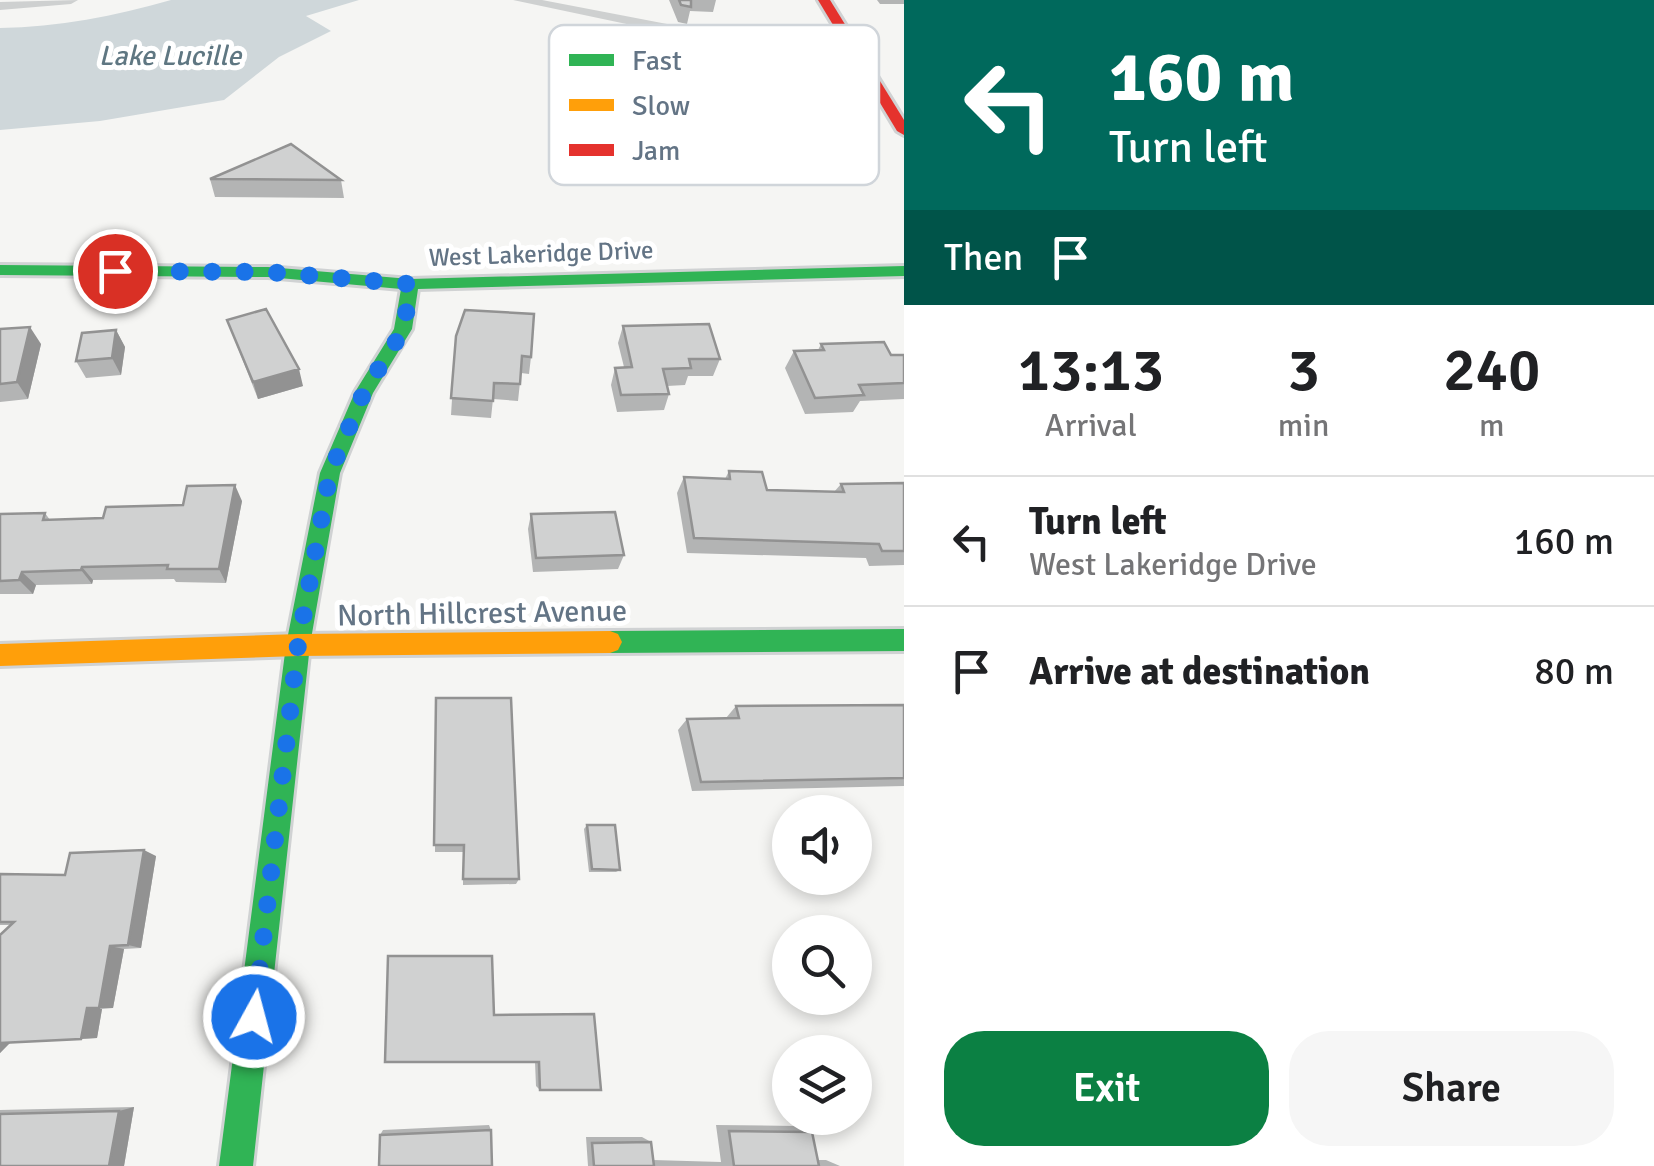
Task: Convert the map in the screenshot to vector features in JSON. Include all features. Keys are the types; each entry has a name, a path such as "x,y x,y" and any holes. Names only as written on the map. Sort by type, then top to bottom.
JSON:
{"street":[{"path":"0,6 72,0"},
{"path":"520,0 651,25"},
{"path":"824,0 839,25"},
{"path":"879,90 904,131"},
{"name":"West Lakeridge Drive","path":"0,270 268,272 410,284 904,270"},
{"path":"236,1166 298,645 330,473 364,392 404,329 410,284"},
{"name":"North Hillcrest Avenue","path":"0,655 298,645 904,640"}],"water":[{"name":"Lake Lucille","path":"171,0 359,0 306,16 331,31 279,57 224,100 100,121 0,130 0,28 86,20"}],"building":[{"path":"679,0 691,0 691,7 681,5"},
{"path":"291,144 341,180 210,179"},
{"path":"266,309 299,369 253,382 227,320"},
{"path":"465,310 534,314 531,357 522,356 520,384 494,383 493,401 451,398 456,336"},
{"path":"709,324 720,359 689,359 691,368 663,369 669,394 621,395 615,368 632,367 623,326"},
{"path":"30,327 17,382 0,384 0,329"},
{"path":"116,330 112,358 76,361 82,333"},
{"path":"884,342 891,355 904,355 904,383 859,385 864,395 815,398 794,351 824,350 821,344"},
{"path":"729,471 762,472 767,490 844,492 841,484 904,483 904,551 882,551 879,544 694,538 684,477 730,479"},
{"path":"235,485 219,569 167,569 168,565 82,567 22,572 19,580 0,581 0,514 45,513 43,520 103,518 106,507 183,505 187,486"},
{"path":"615,512 624,555 536,558 531,514"},
{"path":"436,698 511,698 519,879 463,879 464,845 434,845"},
{"path":"904,705 904,778 701,782 687,719 739,718 736,706"},
{"path":"587,825 615,825 620,870 592,869"},
{"path":"144,850 128,945 110,946 99,1008 87,1008 81,1039 0,1043 0,935 14,922 0,922 0,874 65,875 70,853"},
{"path":"388,956 492,956 494,1015 594,1014 601,1090 540,1090 539,1062 385,1062"},
{"path":"119,1111 109,1166 0,1166 0,1114"},
{"path":"491,1130 492,1166 379,1166 380,1135"},
{"path":"729,1131 813,1135 819,1166 734,1166"},
{"path":"651,1142 654,1166 594,1166 592,1143"}],"traffic: fast":[{"path":"0,270 268,272 410,284 904,271"},
{"path":"236,1166 298,645 330,473 364,392 403,329 410,284"},
{"path":"610,642 904,640"}],"traffic: slow":[{"path":"0,655 298,645 610,642"}],"traffic: jam":[{"path":"824,0 839,25"},
{"path":"879,90 904,131"}],"route":[{"path":"115,271 268,272 410,284 404,329 364,392 330,473 298,645 254,1017"}]}
